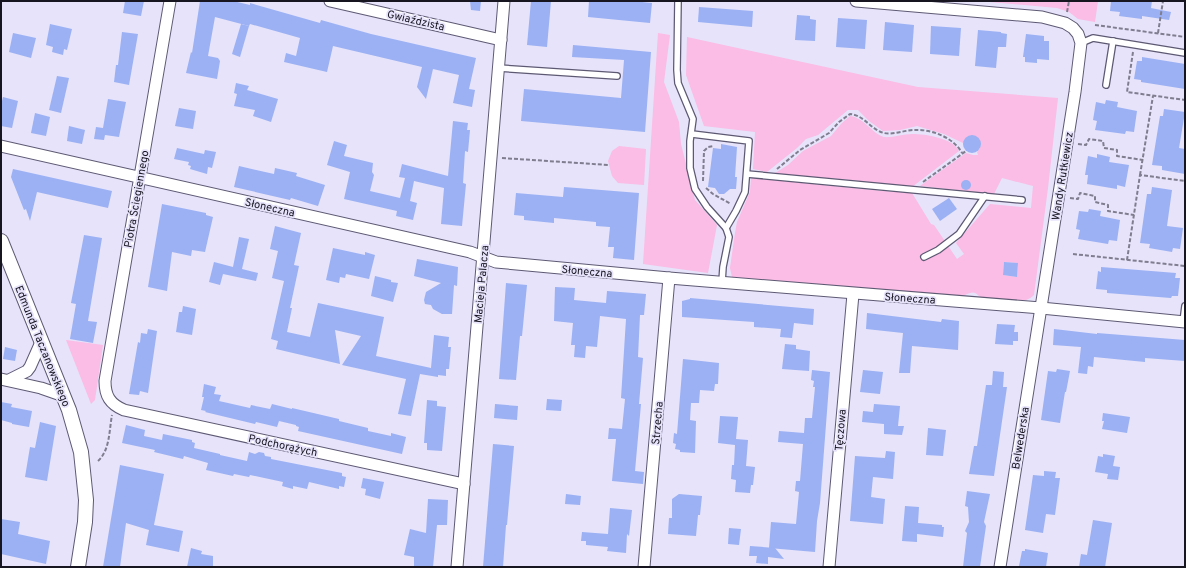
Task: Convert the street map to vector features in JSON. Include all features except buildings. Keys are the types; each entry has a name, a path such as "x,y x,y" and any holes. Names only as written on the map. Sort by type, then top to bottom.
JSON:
{"street":[{"name":"Piotra Ściegiennego","path":"111,401 105,390 105,381 170,1"},
{"name":"Gwiaździsta","path":"330,1 501,40"},
{"name":"Macieja Palacza","path":"457,567 504,1"},
{"path":"856,1 1042,17 1065,23 1073,28 1078,34 1081,43"},
{"name":"Wandy Rutkiewicz","path":"1041,308 1075,92 1081,43"},
{"name":"Słoneczna","path":"1,146 463,250 496,262 722,283 1041,308 1184,322"},
{"name":"Edmunda Taczanowskiego","path":"1,241 64,396 81,452 86,500 85,522 78,567"},
{"name":"Strzecha","path":"644,567 669,278"},
{"name":"Tęczowa","path":"829,567 853,294"},
{"name":"Belwederska","path":"1000,567 1041,308"},
{"path":"5,380 27,370 30,367 42,340"},
{"path":"5,380 64,396"},
{"name":"Podchorążych","path":"111,401 124,410 464,484"}],"lane":[{"path":"678,1 678,83 694,119 690,141 690,168 695,189 707,207 726,228 729,237 723,267 722,283"},
{"path":"1081,43 1093,38 1185,53"},
{"path":"1106,85 1113,41"},
{"path":"498,68 616,76"},
{"path":"692,134 749,141 745,192 726,228"},
{"path":"747,174 1022,200"},
{"path":"924,257 938,250 959,234 985,196"},
{"path":"1184,322 1185,306"}],"path":[{"path":"1067,13 1069,1"},
{"path":"1158,34 1162,1"},
{"path":"1095,25 1185,37"},
{"path":"1133,50 1127,92 1185,100"},
{"path":"1127,260 1153,96"},
{"path":"767,176 800,150 829,134 839,122 850,114 857,114 868,124 884,133 914,130 928,131 947,138 958,146 962,153"},
{"path":"1073,144 1086,145 1089,139 1103,141 1104,148 1117,150 1117,156 1143,160"},
{"path":"912,190 966,151"},
{"path":"491,157 609,165"},
{"path":"1140,175 1185,182"},
{"path":"1065,198 1078,199 1080,193 1095,196 1096,202 1108,205 1108,211 1134,215"},
{"path":"1073,254 1185,266"},
{"path":"98,461 104,456 107,447 111,401"}],"shaded area":[{"path":"978,1 1098,1 1095,22 1078,19 1069,12 1057,8"},
{"path":"658,33 670,35 664,82 679,122 681,144 695,200 717,225 708,273 643,264"},
{"path":"687,37 918,87 1058,98 1034,295 1026,300 993,300 982,298 976,293 963,296 732,277 730,268 737,222 750,192 751,178 912,193 931,224 934,225 957,259 964,254 956,243 990,204 1031,208 1033,186 1002,178 994,194 920,186 966,153 978,155 977,152 981,146 980,140 972,136 968,136 963,143 944,134 917,126 900,130 883,131 869,121 858,110 848,110 818,135 806,139 767,172 753,169 755,132 704,126 686,75","holes":["1004,262 1018,263 1017,277 1003,275"]},
{"path":"850,116 860,120 876,133 884,137 912,134 931,136 951,143 959,151 912,187 842,179 772,175 788,165 803,151 831,136"},
{"path":"619,146 646,149 644,185 618,183 612,176 608,161 612,151"},
{"path":"66,340 103,345 95,400 91,404"}]}
